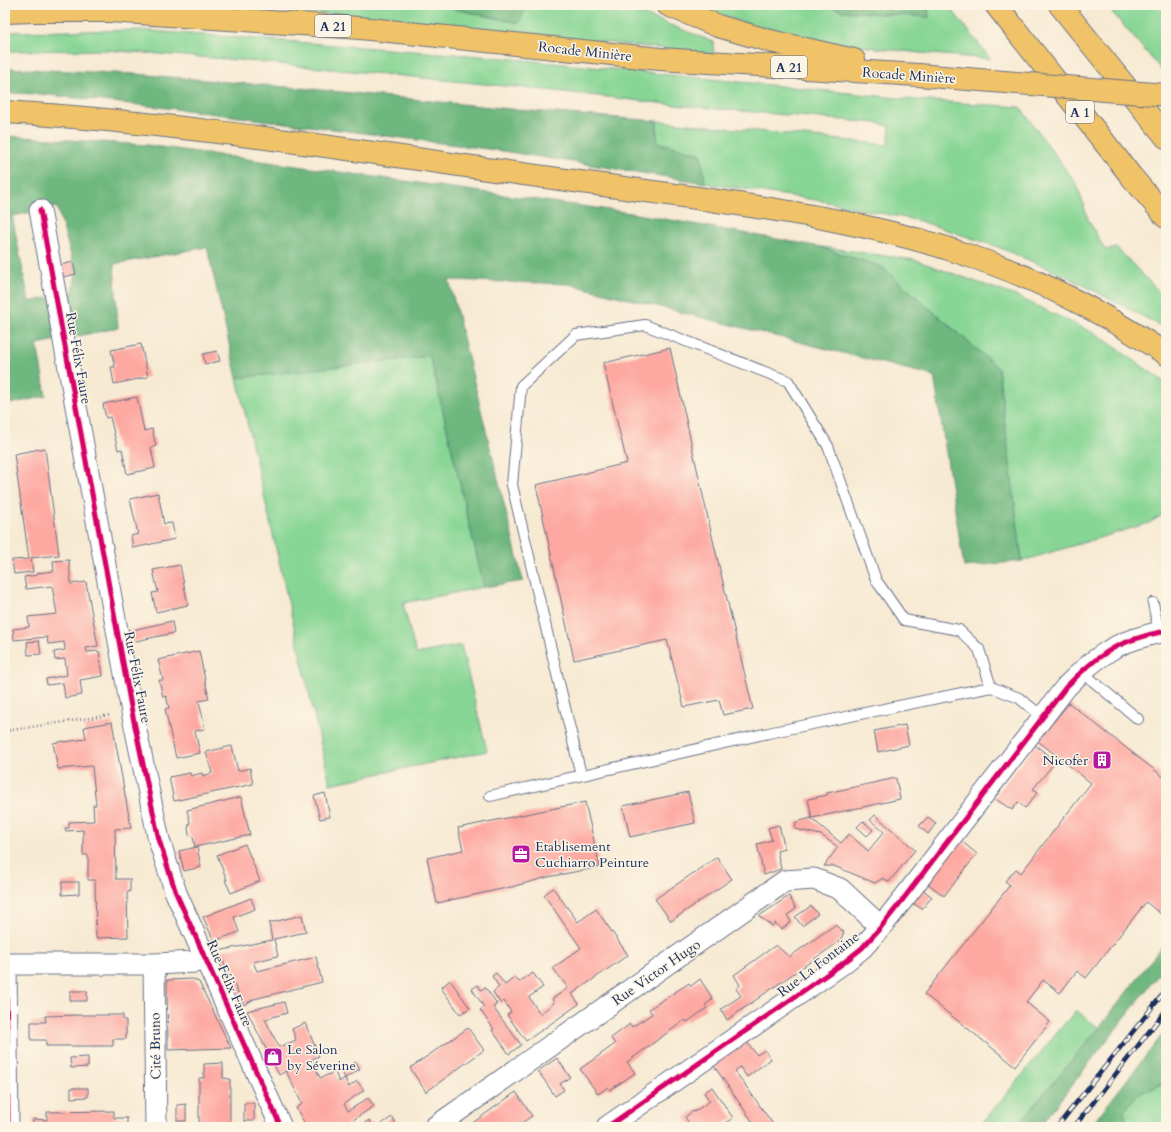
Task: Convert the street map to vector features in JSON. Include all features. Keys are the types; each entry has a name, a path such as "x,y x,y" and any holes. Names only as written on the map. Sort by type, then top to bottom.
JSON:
{"highway":[{"path":"668,5 718,26 770,41 918,75"},
{"name":"A 1","path":"996,5 1131,176 1166,217"},
{"path":"1060,5 1166,137"},
{"name":"Rocade Minière","path":"5,12 109,11 344,27 660,58 918,75 1166,95"},
{"path":"5,112 151,124 391,155 825,218 918,240 967,254 1005,268 1094,310 1135,333 1166,354"}],"street":[{"name":"Rue Félix Faure","path":"40,210 132,712 159,840 176,892 282,1127"},
{"name":"Rue La Fontaine","path":"607,1127 842,964 862,948 904,898 1066,687 1081,671 1108,651 1135,639 1163,632"},
{"name":"Rue Victor Hugo","path":"435,1127 785,881 814,879 840,889 881,927"},
{"path":"8,1127 5,964 154,964 195,962 206,957"},
{"name":"Cité Bruno","path":"154,964 156,1127"}],"lane":[{"path":"581,775 512,485 521,386 576,335 645,325 788,381 828,446 876,580 904,620 959,630 979,650 991,687"},
{"path":"1153,603 1163,632"},
{"path":"1081,671 1138,719"},
{"path":"490,796 773,732 991,687 1019,698 1043,717"}],"path":[{"path":"5,730 132,712"}],"green space":[{"path":"158,5 436,5 519,23 527,5 619,5 714,42 713,54 345,15"},
{"path":"436,5 527,5 519,23"},
{"path":"694,5 828,5 842,11 929,17 927,5 948,5 991,59 920,53 816,41 735,20"},
{"path":"828,5 927,5 929,17 842,11"},
{"path":"1106,5 1166,5 1166,74 1165,74"},
{"path":"140,30 504,58 917,100 1020,107 1077,185 1088,219 1105,250 1116,247 1166,299 1166,324 1163,327 1066,276 998,247 920,221 822,201 705,183 701,154 657,142 657,121 888,145 890,126 876,123 685,106 546,90 238,60 106,50 10,51 6,32"},
{"path":"5,68 136,74 321,90 530,111 657,121 657,142 701,154 705,183 503,151 185,110 40,94 5,93"},
{"path":"5,136 147,145 631,213 816,246 882,267 998,368 1022,561 964,567 934,376 569,284 449,280 523,581 484,587 430,356 237,378 207,247 114,264 118,328 37,344 46,396 5,405","holes":["57,207 76,274 73,292 29,302 12,216"]},
{"path":"816,246 915,260 1016,296 1098,335 1166,383 1166,513 1149,523 1022,561 998,368 882,267"},
{"path":"430,356 484,587 403,603 416,654 461,645 487,751 330,784 237,378"},
{"path":"1166,941 1166,965 1039,1127 1016,1127 1099,1028"},
{"path":"1076,1010 1099,1028 1016,1127 979,1127"},
{"path":"1166,1030 1166,1082 1137,1094 1124,1111 1127,1127 1090,1127"},
{"path":"1166,1082 1166,1124 1163,1127 1127,1127 1124,1111 1137,1094"}],"building":[{"path":"73,262 76,274 59,278 57,266"},
{"path":"141,344 148,377 114,384 111,367 115,367 111,350"},
{"path":"670,348 753,709 723,715 719,700 684,707 667,640 574,660 536,485 627,463 603,363"},
{"path":"217,351 220,361 205,364 203,354"},
{"path":"137,397 144,431 152,429 156,446 151,448 155,468 127,474 122,449 118,450 110,417 106,418 103,404"},
{"path":"45,448 59,555 31,558 33,572 14,574 12,560 29,559 14,454"},
{"path":"158,493 164,524 172,523 175,539 133,548 131,536 138,534 130,499"},
{"path":"69,560 71,584 86,582 98,646 86,648 87,652 99,651 103,676 80,680 82,695 65,698 63,683 47,685 46,679 67,675 65,659 55,660 54,652 65,650 64,642 48,644 47,637 14,640 13,629 29,627 28,617 57,614 52,586 26,589 24,577 37,575 37,573 54,571 53,561"},
{"path":"180,565 188,605 156,612 152,593 158,592 153,570"},
{"path":"172,621 174,633 131,642 128,631"},
{"path":"39,641 41,654 28,655 27,642"},
{"path":"199,651 209,699 199,701 205,729 195,731 200,753 176,758 165,709 169,708 166,696 163,697 159,680 163,680 158,660"},
{"path":"1069,703 1166,779 1166,918 1146,902 1086,978 1077,971 1060,993 1043,980 1026,1002 1050,1022 1015,1066 924,994 1010,885 1005,881 1016,869 1021,873 1091,783 1038,741"},
{"path":"112,722 131,828 115,829 116,879 130,879 130,892 127,892 128,937 96,938 95,880 88,880 88,855 83,855 83,830 66,831 65,828 69,828 69,822 94,821 93,805 96,805 92,766 58,769 53,743 86,739 84,727"},
{"path":"905,725 909,745 878,752 874,731"},
{"path":"1035,745 1056,761 1033,789 1038,792 1025,808 1018,802 1012,810 994,798"},
{"path":"232,746 238,771 250,768 253,784 174,801 169,777 190,773 191,776 202,773 203,776 212,773 206,752"},
{"path":"896,778 900,799 812,818 808,799 827,795 827,793"},
{"path":"688,792 695,823 630,837 623,806"},
{"path":"325,793 330,817 320,819 314,796"},
{"path":"241,797 250,835 195,847 193,837 189,835 188,828 190,822 187,810"},
{"name":"Etablisement Cuchiarro Peinture","path":"585,802 600,867 548,877 511,887 437,903 427,858 463,850 458,828"},
{"path":"875,815 915,850 889,882 883,878 875,883 834,866 824,866 838,847 821,835 795,829 796,822 811,818 841,843 849,834 868,851 884,832 870,820"},
{"path":"928,817 936,823 928,834 919,826"},
{"path":"863,821 873,830 867,836 857,827"},
{"path":"779,825 785,849 777,851 781,869 764,875 757,844 772,840 768,828"},
{"path":"960,840 977,854 944,896 926,882"},
{"path":"245,844 260,881 231,893 217,855"},
{"path":"197,847 201,867 184,871 179,851"},
{"path":"717,857 732,879 671,921 655,899"},
{"path":"62,882 79,882 79,894 62,895"},
{"path":"553,888 578,922 596,909 628,955 572,994 579,1004 526,1041 507,1015 511,1012 504,1001 501,1004 493,992 499,987 492,976 496,973 505,985 515,977 519,982 533,973 543,987 529,997 540,1014 554,1003 552,999 568,988 553,968 581,948 544,895"},
{"path":"921,888 932,897 922,909 910,901"},
{"path":"789,896 796,909 787,915 791,922 782,929 775,923 772,926 759,916"},
{"path":"251,898 255,909 234,917 239,932 214,941 203,917"},
{"path":"811,906 818,914 802,926 795,917"},
{"path":"302,915 306,932 274,939 278,956 253,962 257,971 316,957 322,982 254,999 244,1005 218,951 272,940 269,923"},
{"path":"835,925 844,932 840,941 727,1020 721,1009 741,996 736,989 740,985 734,975 776,945 789,957"},
{"path":"193,979 199,982 231,1048 168,1050 167,980"},
{"path":"700,979 713,999 705,1005 707,1008 687,1022 685,1020 627,1062 635,1073 610,1090 608,1087 598,1094 580,1069 615,1044 611,1038 630,1024 632,1027 652,1014 649,1009 689,983 691,986"},
{"path":"450,980 470,1008 460,1014 441,988"},
{"path":"478,985 481,990 485,987 497,1004 493,1007 521,1045 509,1054 492,1030 494,1029 480,1010 484,1007 472,989"},
{"path":"70,991 87,991 87,1001 70,1001"},
{"path":"284,1002 287,1013 265,1019 279,1047 296,1040 292,1029 305,1023 319,1056 312,1059 320,1078 335,1072 339,1082 345,1078 349,1087 357,1081 364,1090 344,1104 348,1111 368,1098 374,1106 343,1127 307,1127 296,1108 302,1104 286,1071 279,1075 247,1011"},
{"path":"123,1015 123,1020 126,1020 126,1039 113,1039 113,1046 46,1046 46,1040 31,1040 31,1022 46,1022 45,1016"},
{"path":"468,1028 484,1050 426,1092 410,1068"},
{"path":"745,1040 757,1055 765,1050 771,1059 747,1077 740,1067 735,1071 775,1127 756,1127 712,1063"},
{"path":"88,1057 88,1067 71,1068 70,1058"},
{"path":"557,1058 570,1077 560,1084 564,1090 555,1096 538,1071"},
{"path":"356,1062 360,1069 345,1078 341,1070"},
{"path":"223,1063 223,1078 230,1079 230,1127 199,1127 199,1078 204,1078 204,1064"},
{"path":"712,1087 733,1118 719,1127 691,1127 685,1117 710,1101 704,1093"},
{"path":"71,1088 88,1088 88,1097 71,1098"},
{"path":"516,1092 532,1116 516,1127 467,1127"},
{"path":"244,1103 254,1103 254,1121 244,1121"},
{"path":"186,1104 186,1121 177,1121 177,1105"},
{"path":"114,1111 114,1118 127,1118 127,1127 33,1127 33,1119 47,1120 47,1112"},
{"path":"392,1117 398,1127 377,1127"},
{"path":"369,1120 372,1126 375,1123 377,1127 359,1127"}],"railway":[{"path":"1057,1127 1166,990"},
{"path":"1074,1127 1166,1010"}],"cycle path":[{"path":"40,210 132,712 159,840 176,893 281,1127"},
{"path":"607,1127 842,964 862,948 904,898 1066,687 1090,664 1113,648 1135,639 1166,631"},
{"path":"6,964 8,1127"}],"place":[{"name":"Nicofer","path":"1102,760"},
{"name":"Etablisement Cuchiarro Peinture","path":"521,854"},
{"name":"Le Salon by Séverine","path":"273,1057"}]}
